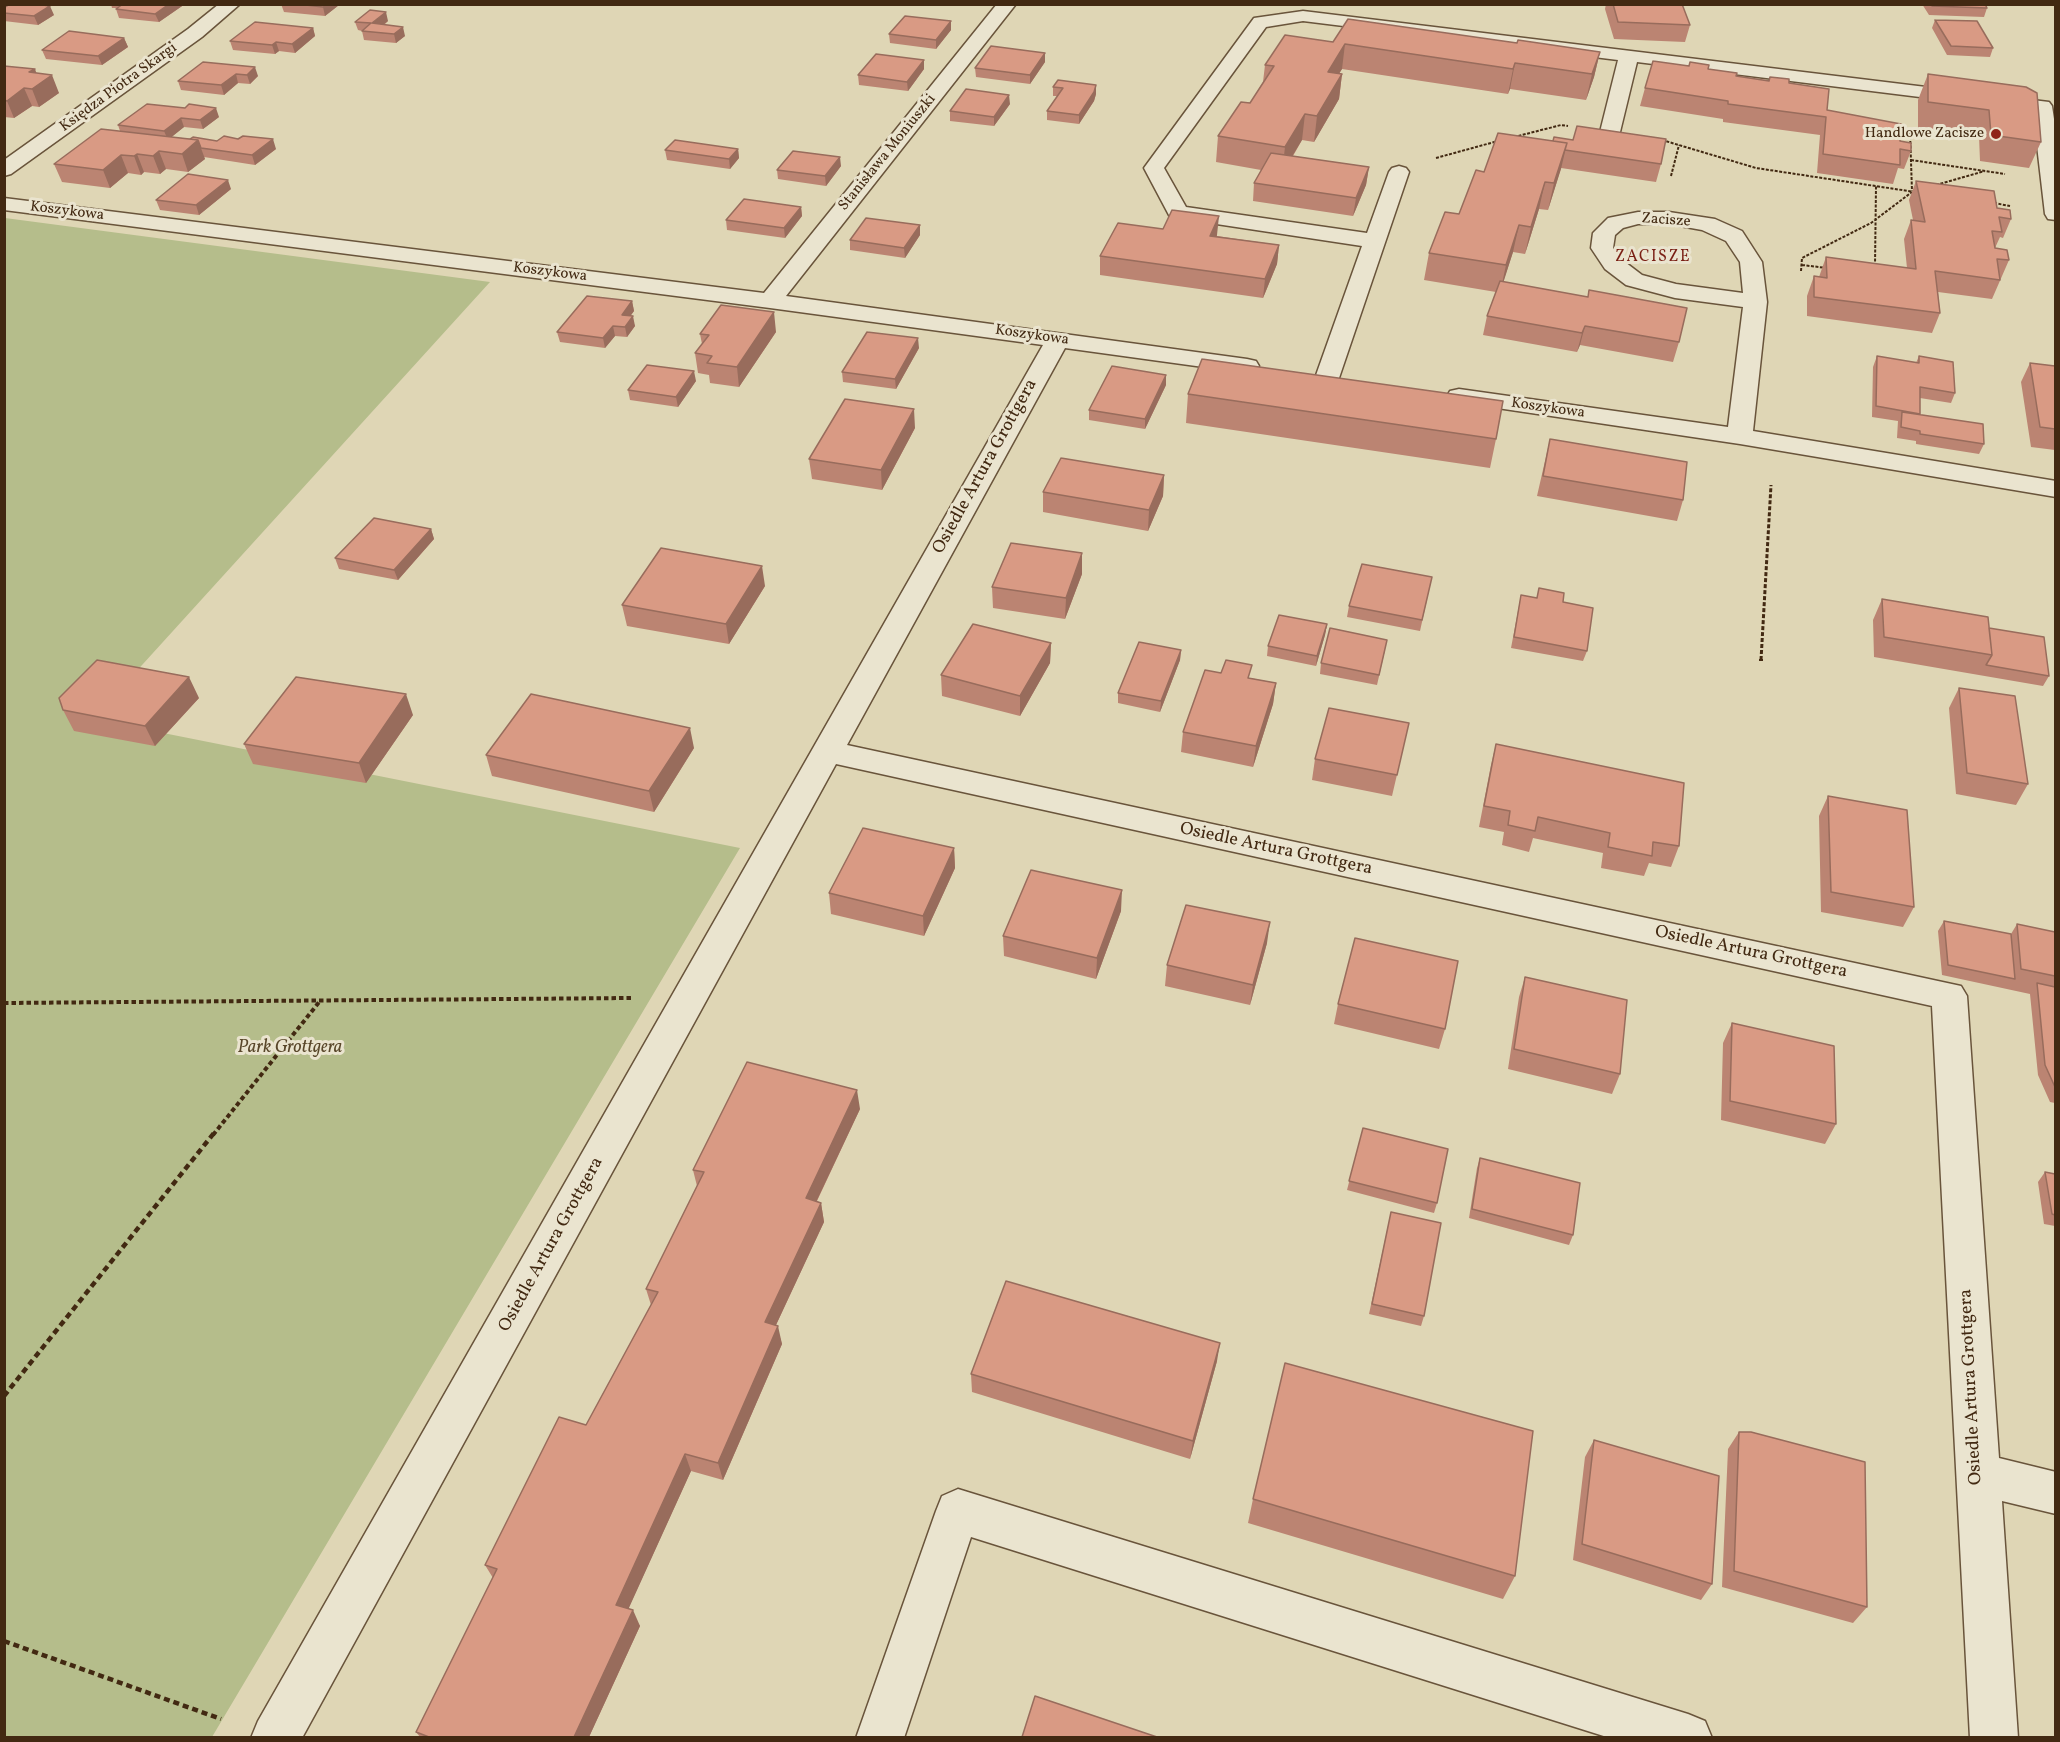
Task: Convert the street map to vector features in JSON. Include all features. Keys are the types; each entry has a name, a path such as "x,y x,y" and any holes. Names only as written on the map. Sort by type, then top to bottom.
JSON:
{"street":[{"name":"Księdza Piotra Skargi","path":"4,171 195,33 231,4"},
{"name":"Stanisława Moniuszki","path":"770,301 1007,4"},
{"path":"1375,241 1178,213 1154,168 1260,22 1303,16 2048,107 2051,182 2055,213"},
{"path":"1610,132 1629,55"},
{"path":"1328,378 1399,172"},
{"name":"Koszykowa","path":"4,204 770,301 1058,339 1269,370"},
{"name":"Zacisze","path":"1740,436 1755,302 1751,262 1734,236 1707,224 1669,218 1638,218 1616,223 1604,233 1602,248 1613,264 1634,280 1675,291 1755,302"},
{"name":"Osiedle Artura Grottgera","path":"275,1737 1058,339"},
{"path":"1304,375 1351,381"},
{"name":"Koszykowa","path":"1434,393 1740,436 2055,489"},
{"name":"Osiedle Artura Grottgera","path":"828,752 1949,996 1994,1737"},
{"path":"1977,1474 2055,1493"},
{"path":"880,1737 958,1511 1688,1737"}],"path":[{"path":"1908,90 1912,191"},
{"path":"1399,172 1453,152 1561,125 1662,140 1756,168 1923,191"},
{"path":"1911,160 2051,182"},
{"path":"1933,186 1985,171"},
{"path":"1876,186 1874,220 1876,275"},
{"path":"1800,277 1802,258 1874,220 1912,191"},
{"path":"1989,202 2055,213"},
{"path":"1751,262 1833,269"},
{"path":"1761,661 1773,442"},
{"path":"4,1003 691,997"},
{"path":"4,1396 320,1001"},
{"path":"4,1641 228,1721"}],"green space":[{"name":"Park Grottgera","path":"5,218 490,282 93,719 740,848 212,1737 5,1738"}],"building":[{"path":"10,4 50,6 34,16 4,13 4,8"},
{"path":"123,4 169,4 155,14 116,9"},
{"path":"297,4 326,4 323,7"},
{"path":"1613,4 1682,4 1690,25 1618,22"},
{"path":"1931,4 1985,4 1987,8 1932,6"},
{"path":"370,10 386,12 372,23 403,27 394,34 362,31 371,23 355,22"},
{"path":"905,16 951,21 936,40 889,34"},
{"path":"1348,19 1517,43 1518,40 1600,52 1592,74 1515,63 1513,69 1345,44 1328,72 1342,74 1317,116 1305,114 1285,147 1218,136 1241,102 1250,103 1274,66 1265,65 1285,35 1333,42"},
{"path":"1935,20 1977,21 1993,48 1951,46"},
{"path":"255,22 313,28 292,44 276,42 272,45 230,41"},
{"path":"69,31 124,38 98,56 42,50"},
{"path":"991,46 1045,53 1030,75 975,68"},
{"path":"876,54 924,60 907,82 858,75"},
{"path":"1653,61 1689,66 1690,62 1709,65 1708,69 1737,73 1736,76 1769,81 1770,77 1789,79 1789,83 1829,89 1827,110 1901,124 1900,141 1911,143 1911,151 1900,149 1900,165 1823,154 1826,117 1728,104 1728,101 1645,88"},
{"path":"203,62 255,67 247,75 236,74 221,85 178,81"},
{"path":"4,66 35,69 29,72 52,75 32,89 24,88 7,101 4,100"},
{"path":"1928,74 2026,87 2037,93 2041,142 1991,135 1989,110 1928,102"},
{"path":"1058,80 1096,85 1079,115 1047,111 1063,88 1053,87"},
{"path":"966,89 1009,95 994,117 950,111"},
{"path":"147,104 185,108 189,104 216,108 200,120 181,118 164,131 118,125"},
{"path":"1577,126 1666,139 1661,164 1565,150 1567,143 1553,141 1554,137 1573,140"},
{"path":"101,129 198,140 182,154 159,151 153,156 121,155 103,170 54,164"},
{"path":"1498,133 1567,143 1554,183 1545,182 1531,227 1519,225 1506,265 1429,253 1445,212 1459,214 1476,170 1484,172"},
{"path":"224,136 238,139 243,136 273,139 252,155 201,148 198,140 190,139 193,137 217,141"},
{"path":"675,140 738,149 729,159 665,150"},
{"path":"793,151 840,157 825,176 777,170"},
{"path":"1271,153 1369,167 1356,198 1254,183"},
{"path":"188,174 228,180 196,205 156,200"},
{"path":"1916,181 1994,191 1997,208 2010,210 2011,219 1999,217 2002,232 1992,231 1995,248 2007,250 2009,260 1997,259 2000,280 1935,271 1940,313 1814,297 1814,276 1827,278 1826,257 1916,269 1911,220 1925,222"},
{"path":"744,199 801,207 784,228 726,220"},
{"path":"1172,210 1219,216 1210,236 1279,245 1265,279 1100,256 1118,223 1163,229"},
{"path":"866,218 920,225 904,248 850,240"},
{"path":"1500,281 1588,297 1589,290 1687,308 1679,342 1585,326 1582,333 1487,316"},
{"path":"587,296 632,301 622,315 633,316 625,327 613,326 603,338 557,332"},
{"path":"721,305 774,312 737,367 707,363 712,356 695,353 709,335 700,334"},
{"path":"867,332 918,338 895,379 842,372"},
{"path":"1877,356 1919,363 1919,356 1953,362 1955,393 1920,387 1920,414 1876,406"},
{"path":"1202,359 1503,401 1496,439 1188,394"},
{"path":"2030,363 2055,366 2055,429 2040,427"},
{"path":"647,365 694,371 676,397 628,390"},
{"path":"1112,366 1166,375 1145,419 1089,410"},
{"path":"845,399 914,409 881,470 809,459"},
{"path":"1902,412 1983,424 1984,444 1920,434 1920,431 1901,427"},
{"path":"1550,439 1687,462 1683,500 1543,476"},
{"path":"1061,458 1164,475 1149,510 1043,492"},
{"path":"374,518 431,529 394,570 335,558"},
{"path":"1011,543 1082,553 1066,598 992,587"},
{"path":"661,548 762,566 726,624 622,605"},
{"path":"1362,564 1432,577 1422,620 1349,606"},
{"path":"1539,588 1564,593 1563,602 1593,608 1587,651 1514,637 1521,595 1537,598"},
{"path":"1882,599 1988,617 1992,655 1884,637"},
{"path":"1279,615 1327,624 1317,656 1268,646"},
{"path":"973,624 1051,643 1020,696 941,675"},
{"path":"1330,628 1387,640 1379,675 1321,663"},
{"path":"1989,628 2044,637 2049,676 1986,665 1992,655"},
{"path":"1139,642 1181,650 1161,701 1118,693"},
{"path":"97,660 189,677 145,726 63,710 59,698"},
{"path":"1226,660 1252,665 1248,678 1276,683 1256,746 1183,732 1205,670 1221,673"},
{"path":"296,677 406,694 359,763 244,744"},
{"path":"1959,688 2015,696 2028,784 1967,773"},
{"path":"531,694 690,728 649,791 486,755"},
{"path":"1329,708 1409,723 1397,775 1315,759"},
{"path":"1496,744 1684,783 1679,846 1653,842 1652,856 1608,847 1610,833 1538,817 1535,831 1508,825 1510,811 1484,806"},
{"path":"1828,796 1907,810 1914,907 1831,892"},
{"path":"863,828 954,848 923,916 829,893"},
{"path":"1031,870 1122,890 1097,958 1003,936"},
{"path":"1186,905 1270,922 1253,985 1167,965"},
{"path":"1944,921 2011,934 2015,979 1948,965"},
{"path":"2017,924 2055,932 2055,976 2021,969"},
{"path":"1355,938 1458,961 1445,1029 1338,1004"},
{"path":"1525,977 1627,1000 1620,1074 1514,1049"},
{"path":"2037,983 2055,987 2055,1087 2045,1065"},
{"path":"1732,1023 1834,1046 1836,1124 1730,1101"},
{"path":"747,1062 857,1090 806,1198 821,1203 765,1322 778,1326 718,1463 685,1454 616,1605 633,1610 574,1737 429,1737 416,1732 497,1569 485,1565 559,1417 586,1425 658,1292 646,1289 704,1172 693,1170"},
{"path":"1363,1128 1448,1149 1437,1203 1349,1181"},
{"path":"1480,1158 1580,1183 1573,1235 1472,1209"},
{"path":"2045,1172 2055,1174 2055,1215 2052,1214"},
{"path":"1391,1212 1441,1223 1424,1316 1372,1304"},
{"path":"1006,1281 1220,1343 1193,1441 971,1374"},
{"path":"1285,1363 1533,1431 1515,1576 1253,1499"},
{"path":"1739,1432 1751,1432 1865,1462 1867,1607 1734,1571"},
{"path":"1594,1440 1719,1476 1712,1584 1582,1544"},
{"path":"1035,1696 1157,1737 1022,1737"}],"place":[{"name":"Handlowe Zacisze","path":"1996,134"}],"district":[{"name":"ZACISZE","path":"1653,258"}]}
